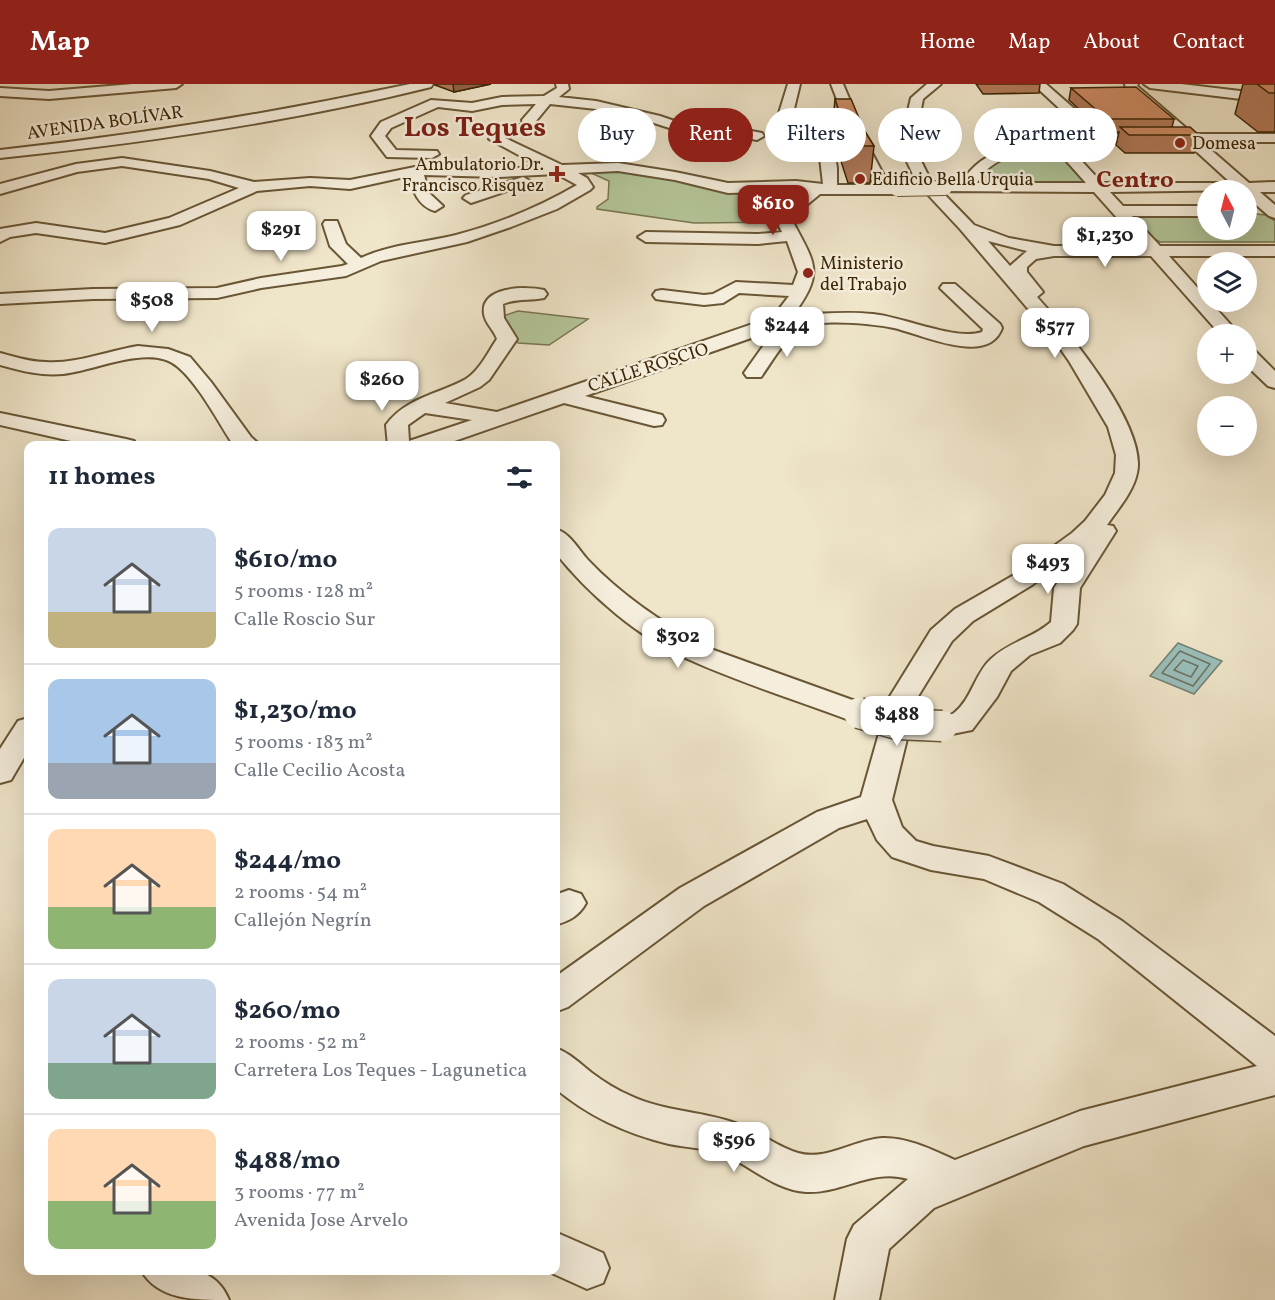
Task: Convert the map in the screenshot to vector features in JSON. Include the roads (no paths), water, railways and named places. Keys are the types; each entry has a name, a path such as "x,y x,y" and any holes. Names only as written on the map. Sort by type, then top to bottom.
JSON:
{"street":[{"path":"0,92 49,95 133,90 176,84"},
{"path":"378,84 391,92"},
{"name":"AVENIDA BOLÍVAR","path":"0,154 96,144 427,84"},
{"path":"562,84 563,89 547,100 529,120 531,126 498,136 496,139 584,183"},
{"path":"794,84 785,110 788,129 825,138 830,168 828,189"},
{"path":"837,84 865,153 890,189"},
{"path":"935,84 917,98 908,141 909,151 924,183 966,226 1060,334 1119,427 1127,455 1126,473 1107,510 1081,538 1039,569 972,609 941,636 903,698 879,783 876,800 878,807 888,832 904,849 931,858 988,868 1051,893 1110,930 1273,1057"},
{"path":"1039,84 1066,108"},
{"path":"1132,84 1130,86 1237,180"},
{"path":"1150,84 1275,99"},
{"name":"AVENIDA BOLÍVAR","path":"7,105 49,95"},
{"path":"1250,97 1275,114"},
{"path":"443,153 392,154 378,136 386,125 436,103 472,107 502,101 547,100 601,106 655,118 668,125"},
{"path":"753,134 763,135 753,136"},
{"path":"1117,137 1275,138"},
{"path":"0,189 76,168 122,162 210,176 254,187"},
{"path":"971,188 969,183 975,172 988,162"},
{"path":"1076,162 1221,324"},
{"path":"0,237 5,233 36,228 105,238 174,222 254,187 310,182 350,185 415,171 449,170 499,173 618,167 675,176 728,188 796,185 828,189 1197,187"},
{"path":"1202,170 1225,170"},
{"path":"415,171 423,195 435,206"},
{"path":"1084,171 1107,171"},
{"path":"471,198 520,181 584,183"},
{"path":"0,299 93,294 217,293 261,283 346,271 376,257 461,239 505,224 552,206 585,187 584,183"},
{"path":"1257,187 1275,187"},
{"path":"754,373 790,321 807,272 806,263 785,222 786,216 812,192 828,189"},
{"path":"1257,198 1274,213"},
{"path":"1119,211 1197,212"},
{"path":"1257,212 1274,213"},
{"path":"331,224 338,246 359,265"},
{"path":"966,226 980,234 1005,242 1054,251"},
{"path":"646,237 758,239 792,236"},
{"path":"1156,250 1275,246"},
{"path":"560,542 593,581 631,614 698,654 860,713 897,724 942,726 962,723 983,697 999,666 1020,649 1050,637 1064,624 1067,588 1132,487 1138,456 1135,440 1125,417 1096,371 1018,273 1019,265 1031,255 1054,251 1275,251"},
{"path":"662,295 704,300 717,299 736,287 800,291"},
{"name":"CALLE ROSCIO","path":"431,441 790,321 838,318 872,320 914,327 958,342 990,336 993,328 949,288"},
{"path":"399,441 397,425 402,418 422,406 464,388 482,376 507,339 495,322 492,311 495,301 509,295 538,294"},
{"path":"1257,352 1275,351"},
{"path":"0,359 41,369 88,364 106,357 133,352 155,352 184,362 242,441"},
{"path":"1257,363 1275,382"},
{"path":"562,396 654,420"},
{"path":"422,406 497,418"},
{"path":"0,419 103,441"},
{"path":"461,430 476,441"},
{"path":"1039,569 1071,581"},
{"path":"0,773 24,734"},
{"path":"560,993 692,897 828,820 861,808 878,807"},
{"path":"857,1300 869,1239 919,1194 1080,1129 1273,1057"},
{"path":"560,1069 596,1098 625,1112 659,1124 714,1134 739,1142 767,1159 801,1173 832,1170 875,1157 911,1160 955,1180"},
{"path":"170,1275 207,1300"}],"water":[{"path":"1178,643 1222,661 1194,694 1150,676"}],"place":[{"name":"Domesa","path":"1180,143"},
{"name":"Ambulatorio Dr. Francisco Risquez","path":"557,174"},
{"name":"Edificio Bella Urquia","path":"860,179"},
{"name":"Ministerio del Trabajo","path":"808,273"}],"district":[{"name":"Los Teques","path":"475,126"},
{"name":"Centro","path":"1135,179"}]}
